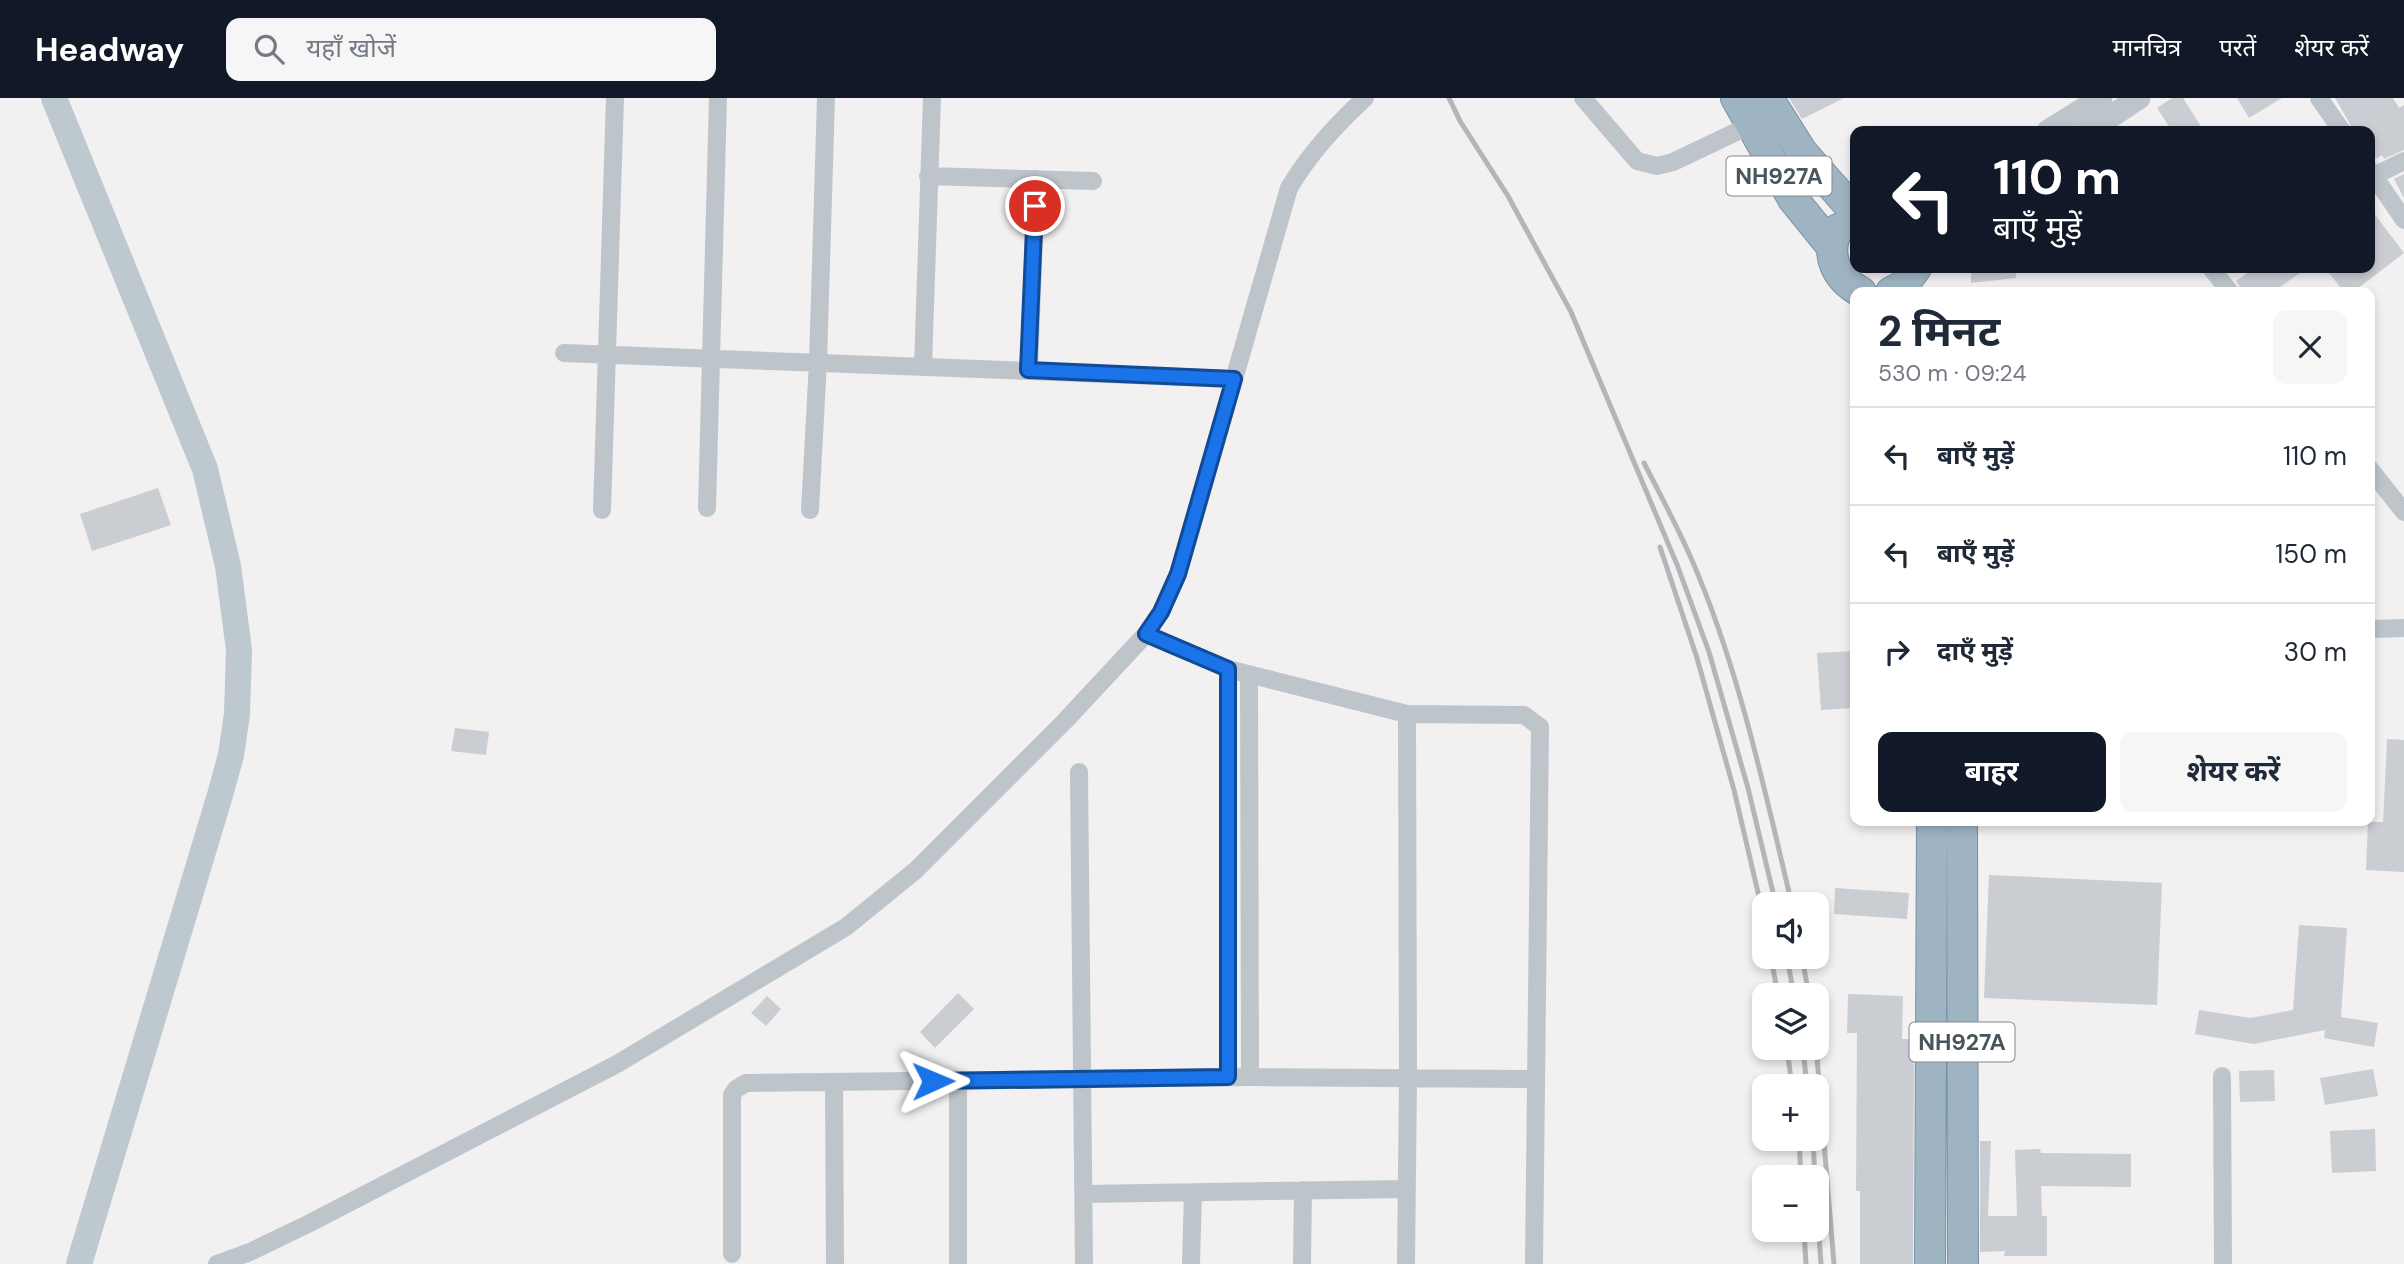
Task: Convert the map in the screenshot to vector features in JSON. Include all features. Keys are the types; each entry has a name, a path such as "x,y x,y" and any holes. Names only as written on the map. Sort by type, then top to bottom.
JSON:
{"highway":[{"name":"NH927A","path":"1736,98 1793,199 1832,247"},
{"name":"NH927A","path":"1773,106 1802,152 1850,206"},
{"name":"NH927A","path":"1850,216 1836,233 1832,247 1836,268 1850,287"},
{"name":"NH927A","path":"1930,1264 1932,826"},
{"name":"NH927A","path":"1962,826 1963,1264"}],"main road":[{"path":"54,98 205,469 228,566 239,650 237,714 230,755 79,1264"}],"street":[{"path":"602,510 615,98"},
{"path":"707,508 718,98"},
{"path":"810,510 818,362 826,98"},
{"path":"923,366 932,98"},
{"path":"217,1264 250,1252 308,1224 617,1064 846,927 916,870 1065,722 1146,634 1161,612 1178,574 1289,188 1304,162 1324,137 1365,98"},
{"path":"1583,98 1637,161 1657,166 1673,162 1751,125 1773,106"},
{"path":"2062,126 2139,98"},
{"path":"2319,98 2339,126"},
{"path":"2375,172 2404,160"},
{"path":"928,176 1093,181"},
{"path":"2375,177 2404,220"},
{"path":"1028,370 1036,179"},
{"path":"2215,273 2226,287"},
{"path":"564,353 1234,379"},
{"path":"2375,476 2404,512"},
{"path":"2375,629 2404,628"},
{"path":"1146,634 1228,669 1407,714 1524,715 1539,727 1534,1264"},
{"path":"1228,669 1228,1077"},
{"path":"1249,675 1250,1077"},
{"path":"1406,1264 1407,714"},
{"path":"1079,772 1084,1264"},
{"path":"2222,1076 2223,1264"},
{"path":"732,1254 731,1105 736,1088 746,1083 1228,1077 1536,1079"},
{"path":"958,1081 958,1264"},
{"path":"834,1082 835,1264"},
{"path":"1084,1194 1407,1189"},
{"path":"1302,1264 1303,1190"},
{"path":"1191,1264 1193,1192"}],"building":[{"path":"1789,98 1844,98 1802,119"},
{"path":"2172,98 2183,98 2201,126 2169,126 2157,108"},
{"path":"2237,98 2282,98 2249,118"},
{"path":"2335,98 2393,98 2399,108 2404,105 2404,150 2384,159 2382,155 2375,159 2375,126 2351,126"},
{"path":"2404,174 2404,198 2394,179"},
{"path":"2375,215 2404,253 2360,287 2340,287 2329,273 2375,273"},
{"path":"1971,273 2016,273 2016,278 1971,283"},
{"path":"2247,273 2300,273 2280,287 2240,287 2236,281"},
{"path":"158,488 171,525 92,551 80,514"},
{"path":"1850,651 1850,708 1821,710 1817,653"},
{"path":"455,728 489,732 486,755 451,751"},
{"path":"2387,739 2404,740 2404,872 2366,870 2368,826 2383,822"},
{"path":"1989,875 2162,883 2157,1005 1984,998"},
{"path":"1835,888 1909,893 1907,919 1834,914"},
{"path":"2299,925 2347,928 2341,1017 2378,1023 2374,1047 2324,1038 2325,1030 2254,1044 2195,1034 2199,1010 2250,1018 2293,1010"},
{"path":"958,993 974,1009 935,1048 920,1032"},
{"path":"1848,994 1903,996 1902,1039 1914,1039 1913,1264 1860,1264 1860,1191 1856,1191 1857,1033 1847,1033"},
{"path":"767,996 781,1009 766,1026 751,1013"},
{"path":"2373,1069 2378,1096 2325,1105 2320,1078"},
{"path":"2274,1070 2275,1101 2240,1102 2239,1071"},
{"path":"2375,1129 2376,1171 2332,1173 2330,1131"},
{"path":"1980,1141 1991,1141 1988,1216 2017,1216 2015,1150 2040,1149 2041,1153 2131,1154 2131,1187 2041,1186 2042,1216 2047,1216 2047,1256 2004,1256 2005,1251 1980,1252"}],"railway":[{"path":"1449,98 1460,121 1508,196 1571,312 1678,567 1709,652 1748,788 1773,892"},
{"path":"1644,463 1691,558 1723,641 1749,729 1789,892"},
{"path":"1660,547 1697,658 1734,790 1758,892"},
{"path":"1773,969 1776,983"},
{"path":"1789,969 1792,983"},
{"path":"1804,969 1807,983"},
{"path":"1789,1060 1790,1074"},
{"path":"1804,1060 1806,1074"},
{"path":"1817,1060 1834,1264"},
{"path":"1800,1151 1800,1165"},
{"path":"1814,1151 1814,1165"},
{"path":"1805,1242 1806,1264"},
{"path":"1819,1242 1821,1264"}],"route":[{"path":"933,1081 1228,1077 1228,669 1146,634 1161,612 1178,574 1234,379 1028,370 1035,206"}]}
